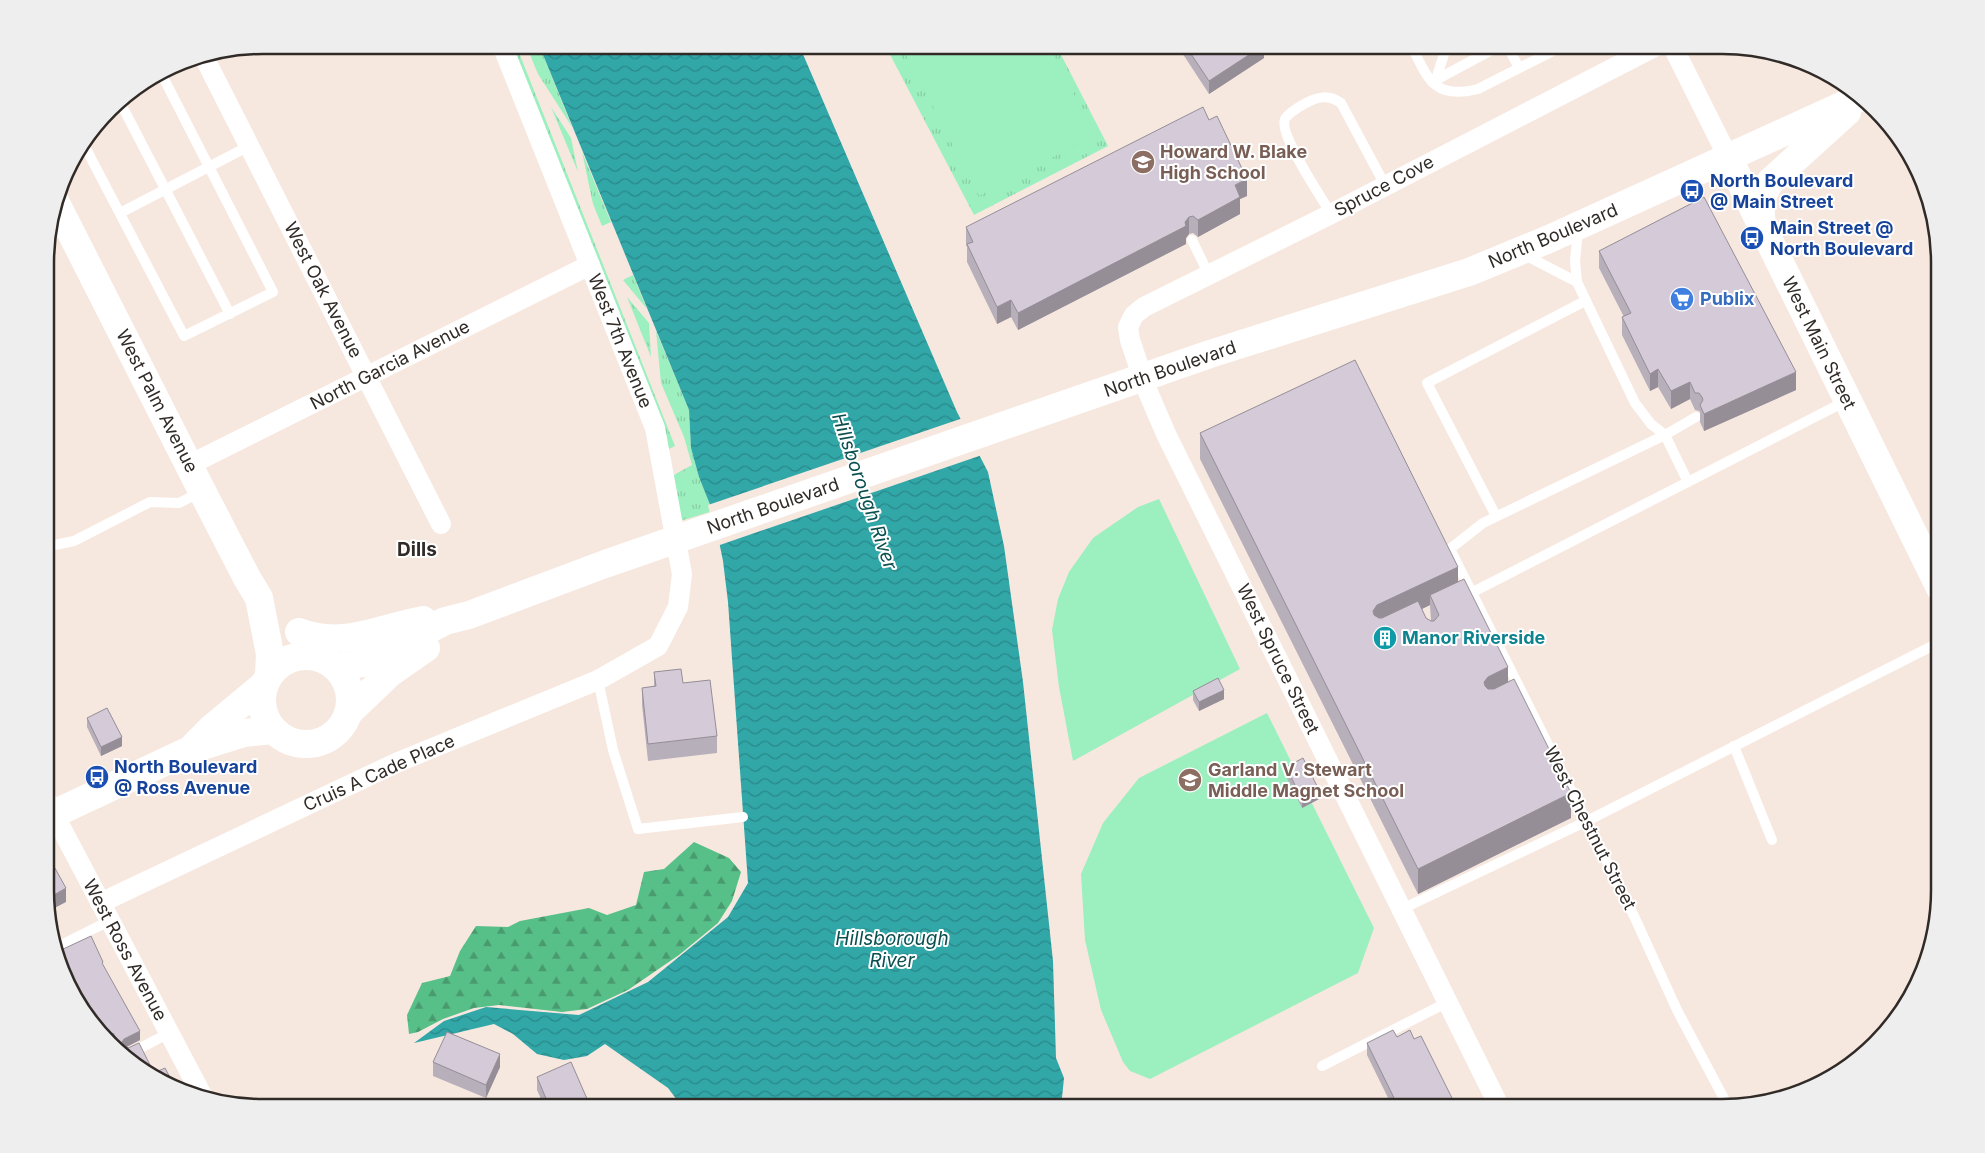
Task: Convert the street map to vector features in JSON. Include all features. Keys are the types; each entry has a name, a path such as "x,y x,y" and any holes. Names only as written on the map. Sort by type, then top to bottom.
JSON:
{"street":[{"name":"West 7th Avenue","path":"506,54 655,428 682,574 678,607 658,646"},
{"name":"Spruce Cove","path":"1130,340 1128,327 1134,315 1144,307 1331,214 1640,54"},
{"name":"West Main Street","path":"1676,54 1931,570"},
{"name":"West Oak Avenue","path":"206,62 442,524"},
{"name":"North Boulevard","path":"331,664 364,663 445,621 469,615 606,564 1210,354 1469,272 1578,226 1854,101"},
{"path":"1762,228 1760,210 1762,193 1771,181 1856,103"},
{"name":"West Palm Avenue","path":"59,220 259,598 270,654 267,679"},
{"name":"North Garcia Avenue","path":"189,466 590,265"},
{"name":"West Spruce Street","path":"1130,340 1144,385 1166,434 1496,1099"},
{"name":"West Palm Avenue","path":"259,598 279,612 331,664"},
{"name":"North Boulevard","path":"349,712 390,673 454,629 469,615"},
{"path":"299,632 314,638 338,638 374,633 414,621 469,615"},
{"name":"Cruis A Cade Place","path":"100,903 396,763 598,680 658,646"},
{"path":"190,750 267,679 276,667 287,660 300,656 314,656 331,664 344,677 349,688 351,700 344,724 335,735 323,742 310,745 296,744 284,739 273,730 263,713 262,694 267,679"},
{"path":"54,808 190,750 244,733 273,730"},
{"name":"West Ross Avenue","path":"54,819 199,1089"}],"lane":[{"path":"1416,54 1427,77 1434,81 1437,87 1451,92 1478,89 1544,54"},
{"path":"1434,81 1444,54"},
{"path":"1434,81 1484,54"},
{"path":"1512,54 1519,68"},
{"path":"87,150 184,336 274,292 164,79"},
{"path":"1331,214 1294,151 1284,126 1285,118 1295,109 1308,102 1321,97 1333,98 1341,103 1385,185"},
{"path":"123,108 230,314"},
{"path":"120,213 249,146"},
{"path":"1578,226 1575,261 1577,282 1585,301 1635,403 1651,424 1665,435 1688,482"},
{"path":"1192,240 1209,275"},
{"path":"1518,252 1577,282"},
{"path":"1585,301 1427,383 1496,516 1665,435 1696,417"},
{"path":"1459,599 1847,401"},
{"path":"54,545 74,541 150,502 179,503 202,491"},
{"name":"West Chestnut Street","path":"1496,516 1483,523 1450,549 1634,916 1677,1010 1724,1099"},
{"path":"1402,908 1587,821 1931,647"},
{"path":"598,680 613,750 638,828 743,817"},
{"path":"1510,699 1522,693"},
{"path":"1734,746 1772,840"},
{"path":"61,945 109,920"},
{"path":"1322,1066 1448,1002"},
{"path":"131,1052 170,1033"}],"green space":[{"path":"513,54 520,54 675,446 667,450"},
{"path":"530,54 543,54 572,127 538,74"},
{"path":"890,54 1061,54 1108,146 974,215"},
{"path":"906,54 1053,54 1095,135 979,196"},
{"path":"551,107 571,138 578,172"},
{"path":"582,152 611,222 602,226 593,204"},
{"path":"633,275 647,309 623,280"},
{"path":"627,297 649,323 651,357"},
{"path":"656,331 689,410 691,448 699,477 713,511 680,521 672,476 692,465 684,437 661,383"},
{"path":"1159,499 1240,669 1073,761 1059,687 1052,630 1058,599 1069,572 1093,538 1138,507"},
{"path":"1267,713 1374,928 1358,973 1150,1079 1130,1071 1123,1062 1101,1010 1085,940 1081,874 1103,823 1139,778"},
{"path":"694,842 729,858 741,872 732,901 718,923 679,955 628,990 587,1009 562,1012 499,1005 474,1008 409,1034 407,1015 422,983 450,976 460,951 476,926 508,927 520,921 589,908 607,915 636,905 644,872 664,869"}],"water":[{"name":"Hillsborough River","path":"543,54 803,54 957,412 988,472 1004,546 1023,682 1053,961 1056,1058 1064,1078 1062,1099 676,1099 668,1088 605,1044 587,1056 564,1060 537,1054 513,1034 494,1024 414,1043 444,1021 486,1007 579,1015 648,982 728,917 748,883 728,602 723,561 713,512 699,477 691,448 689,410"}],"pier":[{"path":"963,418 982,455 717,546 708,505"}],"building":[{"path":"1191,54 1250,54 1209,81"},
{"path":"1203,107 1209,120 1217,116 1247,179 1235,185 1240,197 1198,220 1193,216 1189,217 1185,222 1186,226 1018,313 1011,300 997,307 967,244 973,242 966,227"},
{"name":"Publix","path":"1704,197 1796,372 1704,414 1700,405 1703,400 1702,397 1699,393 1695,393 1690,382 1671,391 1658,369 1650,374 1622,317 1631,313 1599,251"},
{"name":"Manor Riverside","path":"1355,360 1458,567 1377,605 1373,611 1374,615 1382,618 1418,601 1426,618 1434,621 1439,615 1430,595 1464,579 1508,667 1488,677 1484,682 1485,686 1488,689 1494,689 1514,679 1571,793 1418,869 1200,433"},
{"path":"681,669 683,683 710,680 717,736 648,744 642,688 656,686 654,672"},
{"path":"1218,678 1224,690 1199,702 1193,691"},
{"path":"107,708 122,737 101,747 87,718"},
{"path":"1303,758 1319,790 1302,799 1286,767"},
{"path":"54,867 66,888 54,895"},
{"path":"91,936 102,963 140,1031 124,1039 122,1044 113,1033 111,1034 89,1006 75,983 63,949"},
{"path":"1393,1030 1397,1037 1410,1030 1414,1039 1421,1036 1452,1099 1395,1099 1367,1043"},
{"path":"447,1032 500,1054 486,1085 433,1062"},
{"path":"139,1043 151,1066 123,1045 128,1048"},
{"path":"571,1062 587,1099 546,1099 537,1077"},
{"path":"165,1068 170,1078 158,1071"}],"place":[{"name":"Howard W. Blake High School","path":"1143,162"},
{"name":"North Boulevard @ Main Street","path":"1692,191"},
{"name":"Main Street @ North Boulevard","path":"1752,238"},
{"name":"Publix","path":"1682,299"},
{"name":"Manor Riverside","path":"1385,638"},
{"name":"North Boulevard @ Ross Avenue","path":"97,777"},
{"name":"Garland V. Stewart Middle Magnet School","path":"1190,780"}],"district":[{"name":"Dills","path":"417,549"}]}
